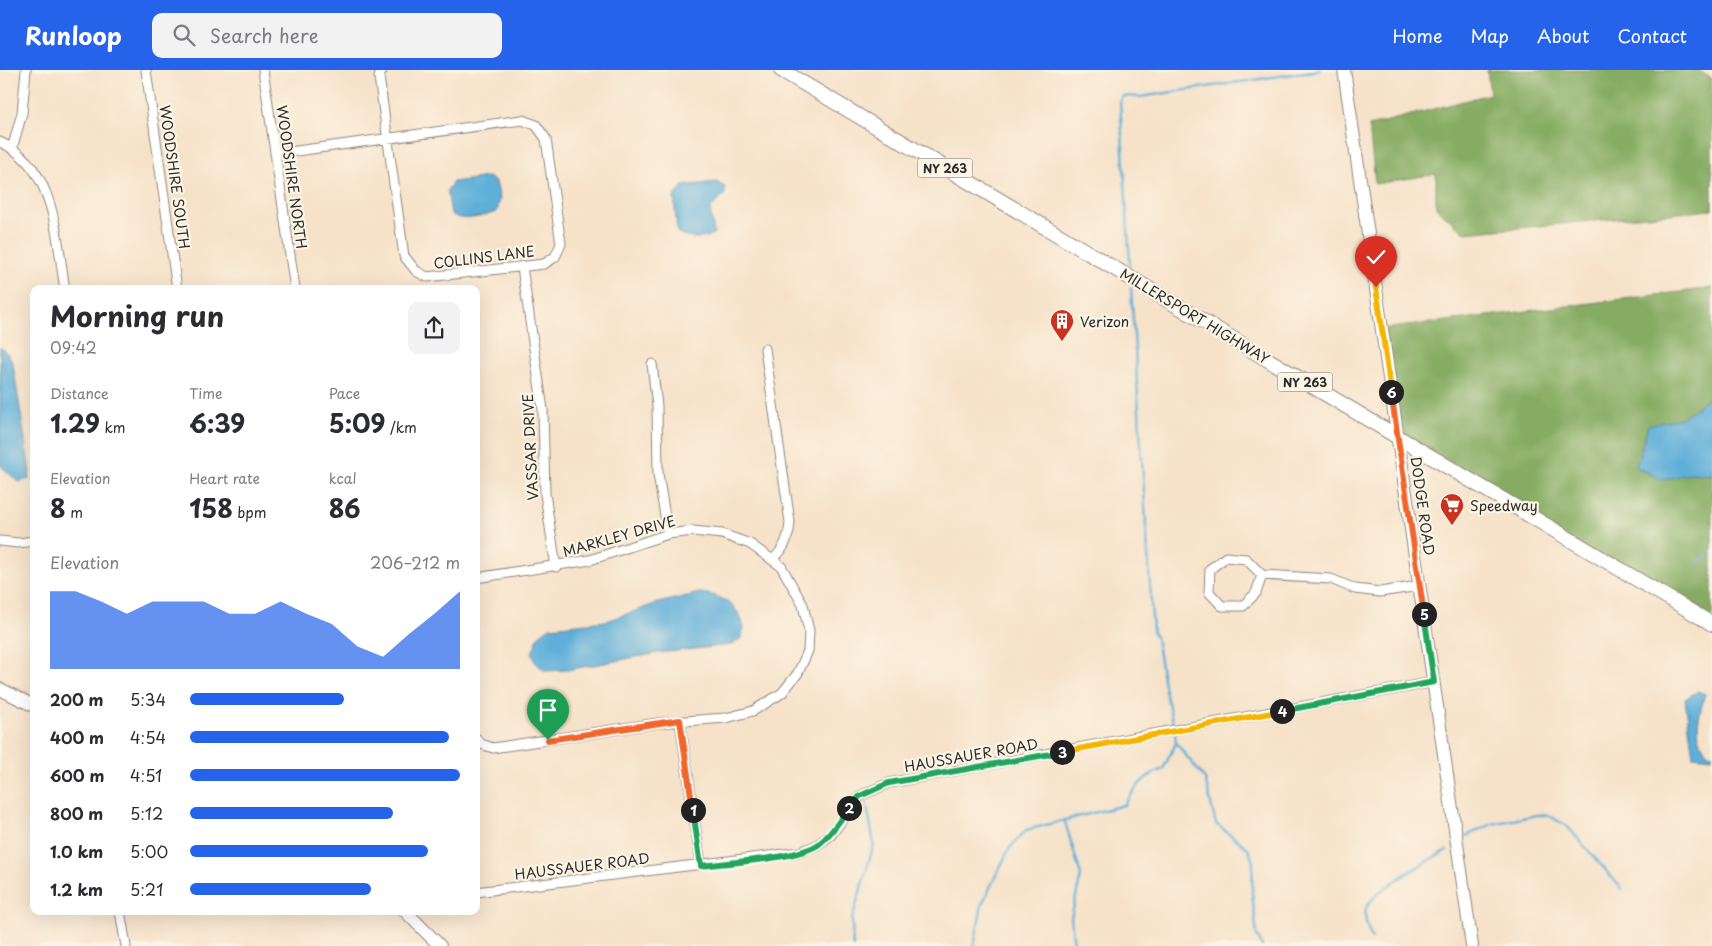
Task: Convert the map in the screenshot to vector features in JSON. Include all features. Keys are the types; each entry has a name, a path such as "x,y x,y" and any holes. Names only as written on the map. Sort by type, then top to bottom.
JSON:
{"main road":[{"name":"MILLERSPORT HIGHWAY","path":"781,70 1164,296 1398,438 1712,624"}],"street":[{"path":"12,149 22,113 26,70"},
{"name":"WOODSHIRE SOUTH","path":"146,70 176,285"},
{"name":"WOODSHIRE NORTH","path":"263,70 294,285"},
{"path":"382,70 379,76 388,139"},
{"name":"DODGE ROAD","path":"1344,70 1472,946"},
{"name":"COLLINS LANE","path":"275,154 522,120 536,125 546,139 561,244 554,257 544,264 427,277 416,271 404,256 388,139"},
{"path":"0,142 12,149 38,175 48,197 64,285"},
{"name":"VASSAR DRIVE","path":"522,267 543,410 545,494 556,567"},
{"path":"765,348 790,522 788,537 780,553 773,559"},
{"path":"652,364 657,406 658,474 668,534"},
{"name":"MARKLEY DRIVE","path":"480,577 556,567 590,560 668,534 693,531 722,534 750,544 781,566 803,605 807,618 809,641 804,663 798,674 782,693 753,711 726,718 680,720 493,748 483,748 480,744"},
{"path":"0,541 18,543 30,542"},
{"path":"1262,576 1256,593 1244,606 1222,606 1209,592 1210,569 1226,557 1246,559 1262,576 1331,579 1355,589 1380,592 1419,586"},
{"name":"HAUSSAUER ROAD","path":"480,892 701,866 800,852 817,845 831,834 860,796 889,783 1434,682"},
{"path":"0,688 30,704"},
{"path":"680,720 701,866"},
{"path":"121,915 126,946"},
{"path":"409,915 440,946"}],"green space":[{"path":"1487,70 1698,70 1712,79 1712,210 1465,233 1436,208 1436,174 1375,184 1369,126 1490,94"},
{"path":"1712,288 1712,624 1398,438 1382,329"}],"water":[{"path":"488,177 496,182 500,199 497,212 467,218 456,217 451,214 447,190 453,182"},
{"path":"716,182 725,187 725,194 710,209 714,233 710,236 695,238 677,232 674,197 683,186"},
{"path":"0,347 8,354 13,364 30,471 29,479 18,482 0,465"},
{"path":"1712,396 1712,475 1692,473 1663,480 1636,467 1648,425 1681,418"},
{"path":"699,593 722,599 729,603 739,614 744,629 741,638 732,645 658,653 567,670 545,671 535,662 532,653 539,635 550,627 606,621 658,603"},
{"path":"1698,691 1705,694 1699,718 1698,732 1708,754 1712,753 1712,758 1693,756 1685,699"}],"waterway":[{"path":"1130,264 1120,101 1122,96 1140,97 1320,70"},
{"path":"1131,288 1153,632 1156,637 1165,691 1174,727"},
{"path":"1698,561 1712,554"},
{"path":"974,946 982,904 1009,849 1026,830 1124,805 1144,779 1163,769 1176,743 1175,733"},
{"path":"1176,743 1205,779 1216,824 1248,848 1253,862 1252,893 1257,935 1262,946"},
{"path":"853,946 852,919 874,844 866,801"},
{"path":"1466,836 1492,824 1537,815 1548,815 1567,826 1622,889"},
{"path":"1065,822 1081,875 1071,918 1074,946"},
{"path":"1372,939 1365,917 1366,909 1370,902 1389,885 1447,850"}],"place":[{"name":"Verizon","path":"1062,342"},
{"name":"Speedway","path":"1452,526"}],"route":[{"path":"548,740 680,720 701,866 800,852 817,845 831,834 839,821 860,796 889,783 1434,682 1376,287"}]}
